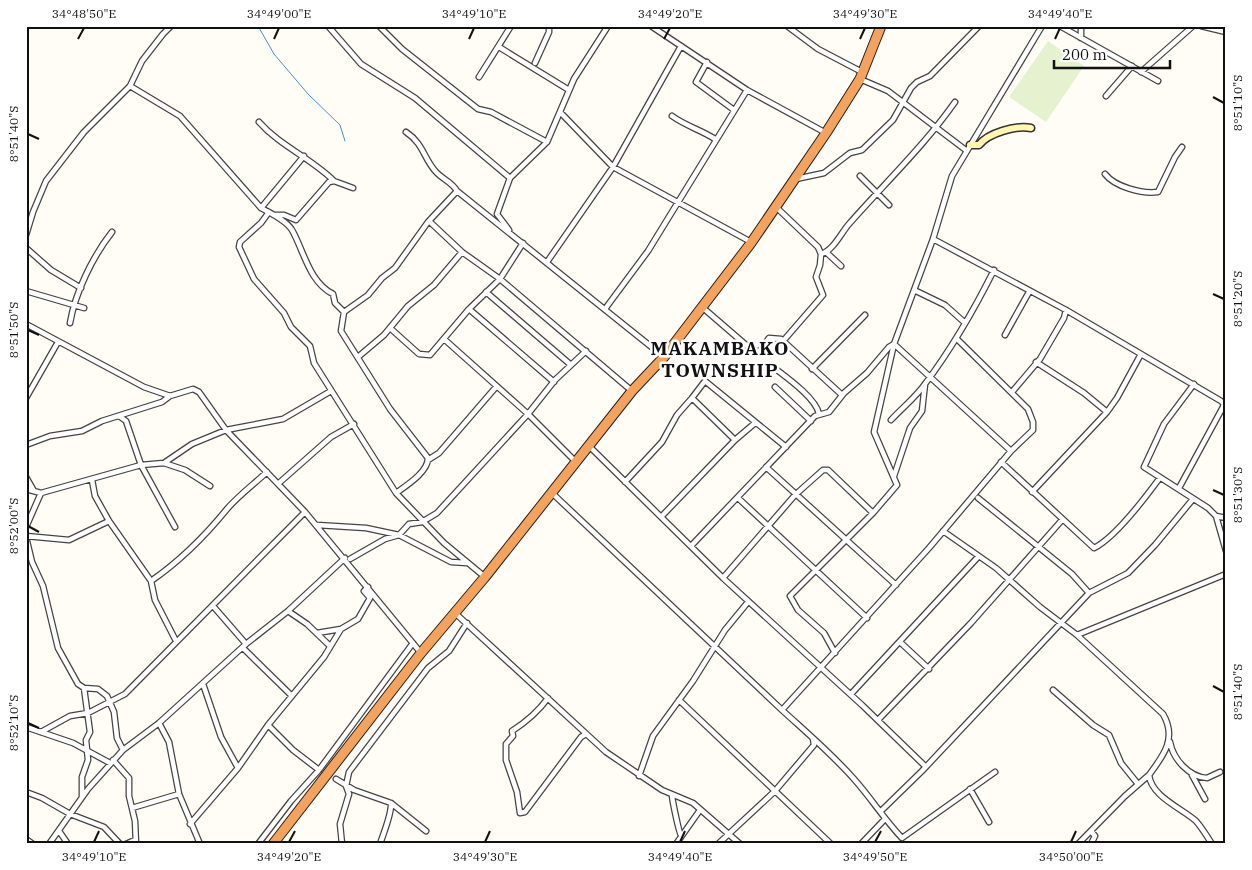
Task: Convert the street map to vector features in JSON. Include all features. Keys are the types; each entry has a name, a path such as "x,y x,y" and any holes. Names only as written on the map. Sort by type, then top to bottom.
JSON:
{"highway":[{"path":"273,844 421,653 485,577 632,391 664,357 752,243 826,133 861,76 881,26"}],"street":[{"path":"26,235 46,181 84,132 130,86 142,61 171,26"},
{"path":"328,26 361,64 415,98 510,178"},
{"path":"379,26 402,49 478,109 492,112 547,142"},
{"path":"479,77 511,26"},
{"path":"535,63 549,32 549,26"},
{"path":"512,235 497,214 510,178 547,142 570,90 608,26"},
{"path":"651,26 746,90 826,133"},
{"path":"787,26 818,49 888,92 936,128 969,148 979,145 983,140 1021,126 1031,128"},
{"path":"794,180 824,173 850,153 862,150 893,120 917,82 930,76 979,26"},
{"path":"836,652 824,633 798,610 790,598 845,539 873,513 897,485 874,432 894,344 933,239 952,176 1042,26"},
{"path":"1060,26 1158,81"},
{"path":"1081,26 1082,38"},
{"path":"1201,26 1226,32"},
{"path":"1141,72 1192,27"},
{"path":"546,262 613,167 681,46"},
{"path":"499,47 570,90"},
{"path":"707,62 696,82 734,110"},
{"path":"1106,96 1132,66"},
{"path":"130,86 180,116 260,208 274,215 292,229 308,267 326,291 333,294 335,303 344,312"},
{"path":"604,309 648,251 746,90"},
{"path":"821,254 827,253 849,224 929,138 956,102"},
{"path":"560,112 613,167 752,243"},
{"path":"672,116 686,126 698,128 715,139"},
{"path":"259,122 282,143 304,156 334,181 353,188"},
{"path":"406,132 421,145 438,174 453,183 457,191 664,357"},
{"path":"1105,174 1110,180 1124,186 1158,192 1182,147"},
{"path":"260,208 304,156"},
{"path":"860,176 889,205"},
{"path":"274,215 284,215 296,220 303,214 309,203 321,190 334,181"},
{"path":"428,460 390,409 341,331 344,312 368,295 382,278 395,268 430,221 457,191"},
{"path":"776,206 818,247 821,254 816,277 823,295 784,340"},
{"path":"269,212 261,224 240,242 239,247 254,279 284,313 291,327 310,346 314,363 396,493 422,522 485,577"},
{"path":"430,221 462,252 500,279 632,391"},
{"path":"70,323 81,288 104,241 112,232"},
{"path":"933,239 994,270 1029,292 1066,310 1194,384 1224,404 1179,488"},
{"path":"390,328 419,354 430,355 469,309 500,279 523,243"},
{"path":"26,248 64,279 81,288"},
{"path":"358,357 390,328 408,306 434,285 462,252"},
{"path":"827,253 841,266"},
{"path":"891,420 925,384 957,339 964,322 994,270"},
{"path":"914,290 945,305 964,322"},
{"path":"26,291 84,308"},
{"path":"486,292 571,365"},
{"path":"1005,335 1029,292"},
{"path":"702,307 753,351 760,351 769,338 784,340 812,369 842,395"},
{"path":"469,309 554,382"},
{"path":"1012,392 1036,362 1064,318 1066,310"},
{"path":"812,369 866,315"},
{"path":"26,324 144,387 170,396"},
{"path":"444,339 528,414 575,461"},
{"path":"782,710 867,618 1001,462 1033,430 1033,422 1028,409 957,339"},
{"path":"26,398 58,342"},
{"path":"894,344 1011,451"},
{"path":"691,546 811,421 819,414 829,412 842,395 868,373 889,347 894,344"},
{"path":"50,844 82,797 123,750 160,723 244,646 288,611 347,559 385,539 399,535 409,524 422,522 437,513 528,414 554,382 586,351"},
{"path":"1032,492 1107,412 1117,398 1141,354"},
{"path":"1036,362 1084,393 1107,412"},
{"path":"773,367 806,395 816,406 819,414"},
{"path":"625,482 662,442 674,420 705,381 755,424 786,447"},
{"path":"894,477 910,428 922,411 925,384"},
{"path":"1194,384 1164,424 1144,464 1146,470 1159,479 1179,488 1216,516 1226,518"},
{"path":"396,493 419,474 428,460 439,453 496,386"},
{"path":"775,387 811,421"},
{"path":"26,445 50,436 82,431 162,402 170,396 193,390 200,392 226,430 279,483 347,559 421,653"},
{"path":"164,463 192,444 226,430 283,419 331,391"},
{"path":"692,398 735,440"},
{"path":"119,416 126,421 141,465 175,527"},
{"path":"279,483 330,437 354,424"},
{"path":"661,517 735,440 755,424"},
{"path":"589,446 748,602 822,668 926,766"},
{"path":"1001,462 1094,548 1142,502 1159,479"},
{"path":"26,489 41,493 141,465 164,463 185,470 210,486"},
{"path":"766,467 896,585"},
{"path":"723,578 795,494 827,469 873,513"},
{"path":"151,581 168,569 203,536 228,508 267,472"},
{"path":"26,477 35,491"},
{"path":"92,480 95,496 109,521 151,581 155,600 176,641"},
{"path":"26,527 41,493"},
{"path":"552,493 813,738 882,810 885,820 902,838 995,772"},
{"path":"738,498 867,618"},
{"path":"978,498 1072,574 1089,593"},
{"path":"882,810 1089,593 1128,572 1155,545 1193,499"},
{"path":"41,732 70,716 88,713 124,694 305,512"},
{"path":"1216,516 1226,552"},
{"path":"878,720 929,669 1062,520"},
{"path":"82,797 82,777 89,751 86,740 90,732 84,688 70,672 58,648 43,586 32,562 26,536 69,540 109,521"},
{"path":"317,525 366,528 399,535 451,562 467,563"},
{"path":"943,531 1010,580 1077,635 1163,714 1167,721 1172,752 1191,774 1205,799"},
{"path":"850,694 978,557"},
{"path":"1077,635 1226,574"},
{"path":"317,633 341,629 358,619 370,598 364,591 368,587"},
{"path":"640,776 653,736 680,700 725,630 748,602"},
{"path":"213,606 244,646 292,696"},
{"path":"288,611 317,633 330,646"},
{"path":"455,612 586,734 640,776 672,795 693,803 740,844"},
{"path":"342,844 340,824 349,794 346,786 349,772 428,668 449,651 467,623"},
{"path":"190,824 206,809 238,768 341,629"},
{"path":"900,642 929,669"},
{"path":"259,843 291,801 319,770 413,643"},
{"path":"203,684 221,737 238,768"},
{"path":"84,688 98,689 110,700 117,738 123,750"},
{"path":"1053,690 1093,725 1109,735 1121,763 1138,784"},
{"path":"548,698 535,715 512,731 513,736 506,744 506,760 517,792 520,813 525,812 581,737 586,734"},
{"path":"680,700 831,844"},
{"path":"160,723 168,742 178,794 200,844"},
{"path":"268,725 293,750 319,770"},
{"path":"26,727 73,743 112,761 129,778 129,796 135,842 126,844"},
{"path":"718,844 775,791 814,745 813,738"},
{"path":"1078,844 1138,784 1150,775 1170,741"},
{"path":"1191,774 1207,778 1220,772"},
{"path":"1150,775 1154,790 1197,823 1212,844"},
{"path":"336,779 346,786 391,802 426,831"},
{"path":"970,789 989,822"},
{"path":"26,792 42,798 70,814 104,827 120,844"},
{"path":"132,808 178,794"},
{"path":"672,795 678,815 678,831 681,836"},
{"path":"380,844 385,825 392,812 391,802"},
{"path":"676,844 700,810"},
{"path":"861,844 885,820"},
{"path":"1091,830 1095,836 1091,844"},
{"path":"59,831 68,844"},
{"path":"26,840 33,844"}],"green space":[{"path":"1048,41 1084,66 1046,122 1009,97"}],"waterway":[{"path":"258,26 274,54 308,94 340,125 345,141"}],"district":[{"name":"MAKAMBAKO TOWNSHIP","path":"720,359"}]}
